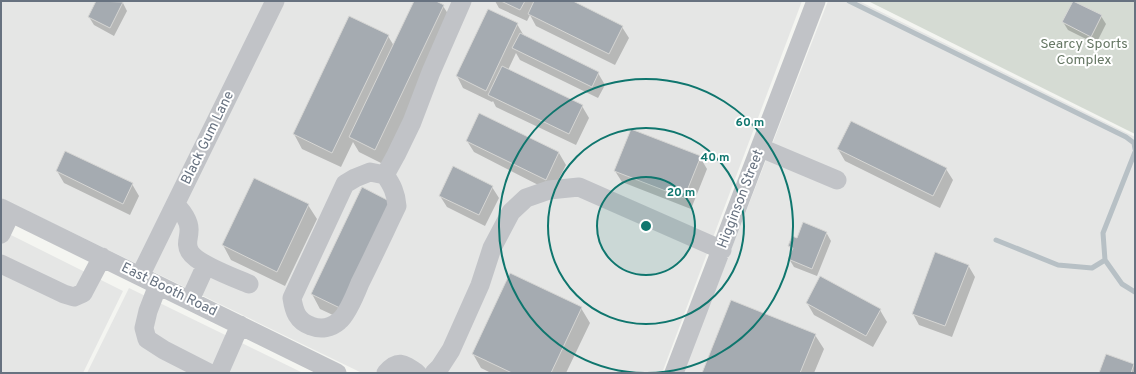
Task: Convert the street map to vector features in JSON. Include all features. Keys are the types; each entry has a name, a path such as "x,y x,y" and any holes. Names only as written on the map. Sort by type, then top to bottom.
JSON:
{"street":[{"name":"Black Gum Lane","path":"140,276 275,1"},
{"path":"385,175 412,122 431,72 462,1"},
{"name":"Higginson Street","path":"674,373 816,1"},
{"path":"761,148 837,180"},
{"path":"370,172 385,175 392,186 396,197 397,206 354,296 341,320 325,328 312,327 297,317 293,308 292,298 346,184 355,178 370,172"},
{"path":"434,373 440,367 451,350 480,285 492,248 511,212 526,198 548,190 580,187 722,250"},
{"path":"175,205 186,218 190,230 186,243 190,253 206,265 249,284"},
{"path":"1,234 6,210"},
{"name":"East Booth Road","path":"6,210 337,373"},
{"path":"1,264 74,297 83,293 102,257"},
{"path":"190,300 206,265"},
{"path":"158,285 148,311 144,328 147,339 198,371"},
{"path":"218,373 240,325"},
{"path":"295,352 308,325"},
{"path":"386,373 392,366 398,364 404,365 417,373"}],"shaded area":[{"path":"1,1 802,1 662,373 362,373 1,198"},
{"path":"828,1 859,1 1135,137 1135,373 683,373"},
{"path":"1,230 123,291 83,373 1,373"},
{"path":"129,288 303,373 87,373"}],"green space":[{"name":"Searcy Sports Complex","path":"868,1 1135,1 1135,134"}],"building":[{"path":"96,1 123,2 110,28 88,17"},
{"path":"414,1 436,1 444,5 375,150 349,137"},
{"path":"501,1 525,1 520,10"},
{"path":"534,1 573,1 623,26 609,54 528,14"},
{"path":"1073,1 1102,15 1091,37 1062,22"},
{"path":"488,9 518,23 486,91 456,76"},
{"path":"349,16 389,35 332,153 293,134"},
{"path":"520,33 599,72 592,87 512,48"},
{"path":"502,66 583,105 569,134 488,95"},
{"path":"479,113 559,152 546,180 466,141"},
{"path":"851,121 947,168 933,196 837,149"},
{"path":"631,129 701,156 684,198 614,171"},
{"path":"65,151 133,183 123,204 56,171"},
{"path":"453,166 493,186 479,215 439,196"},
{"path":"254,178 309,204 277,272 222,245"},
{"path":"362,187 391,202 340,308 311,294"},
{"path":"803,222 827,232 812,269 788,259 793,248 788,246 792,236 797,238"},
{"path":"935,252 969,265 945,326 912,314"},
{"path":"510,273 582,307 551,373 512,373 472,354"},
{"path":"820,276 881,309 866,336 806,303"},
{"path":"731,300 816,334 800,373 702,373"},
{"path":"1106,354 1134,364 1131,373 1099,373"}],"waterway":[{"path":"849,1 1126,137 1134,143 1135,149"},
{"path":"1135,152 1103,233 1105,260 1122,284 1135,292"},
{"path":"996,240 1058,265 1092,268 1105,260"}]}
